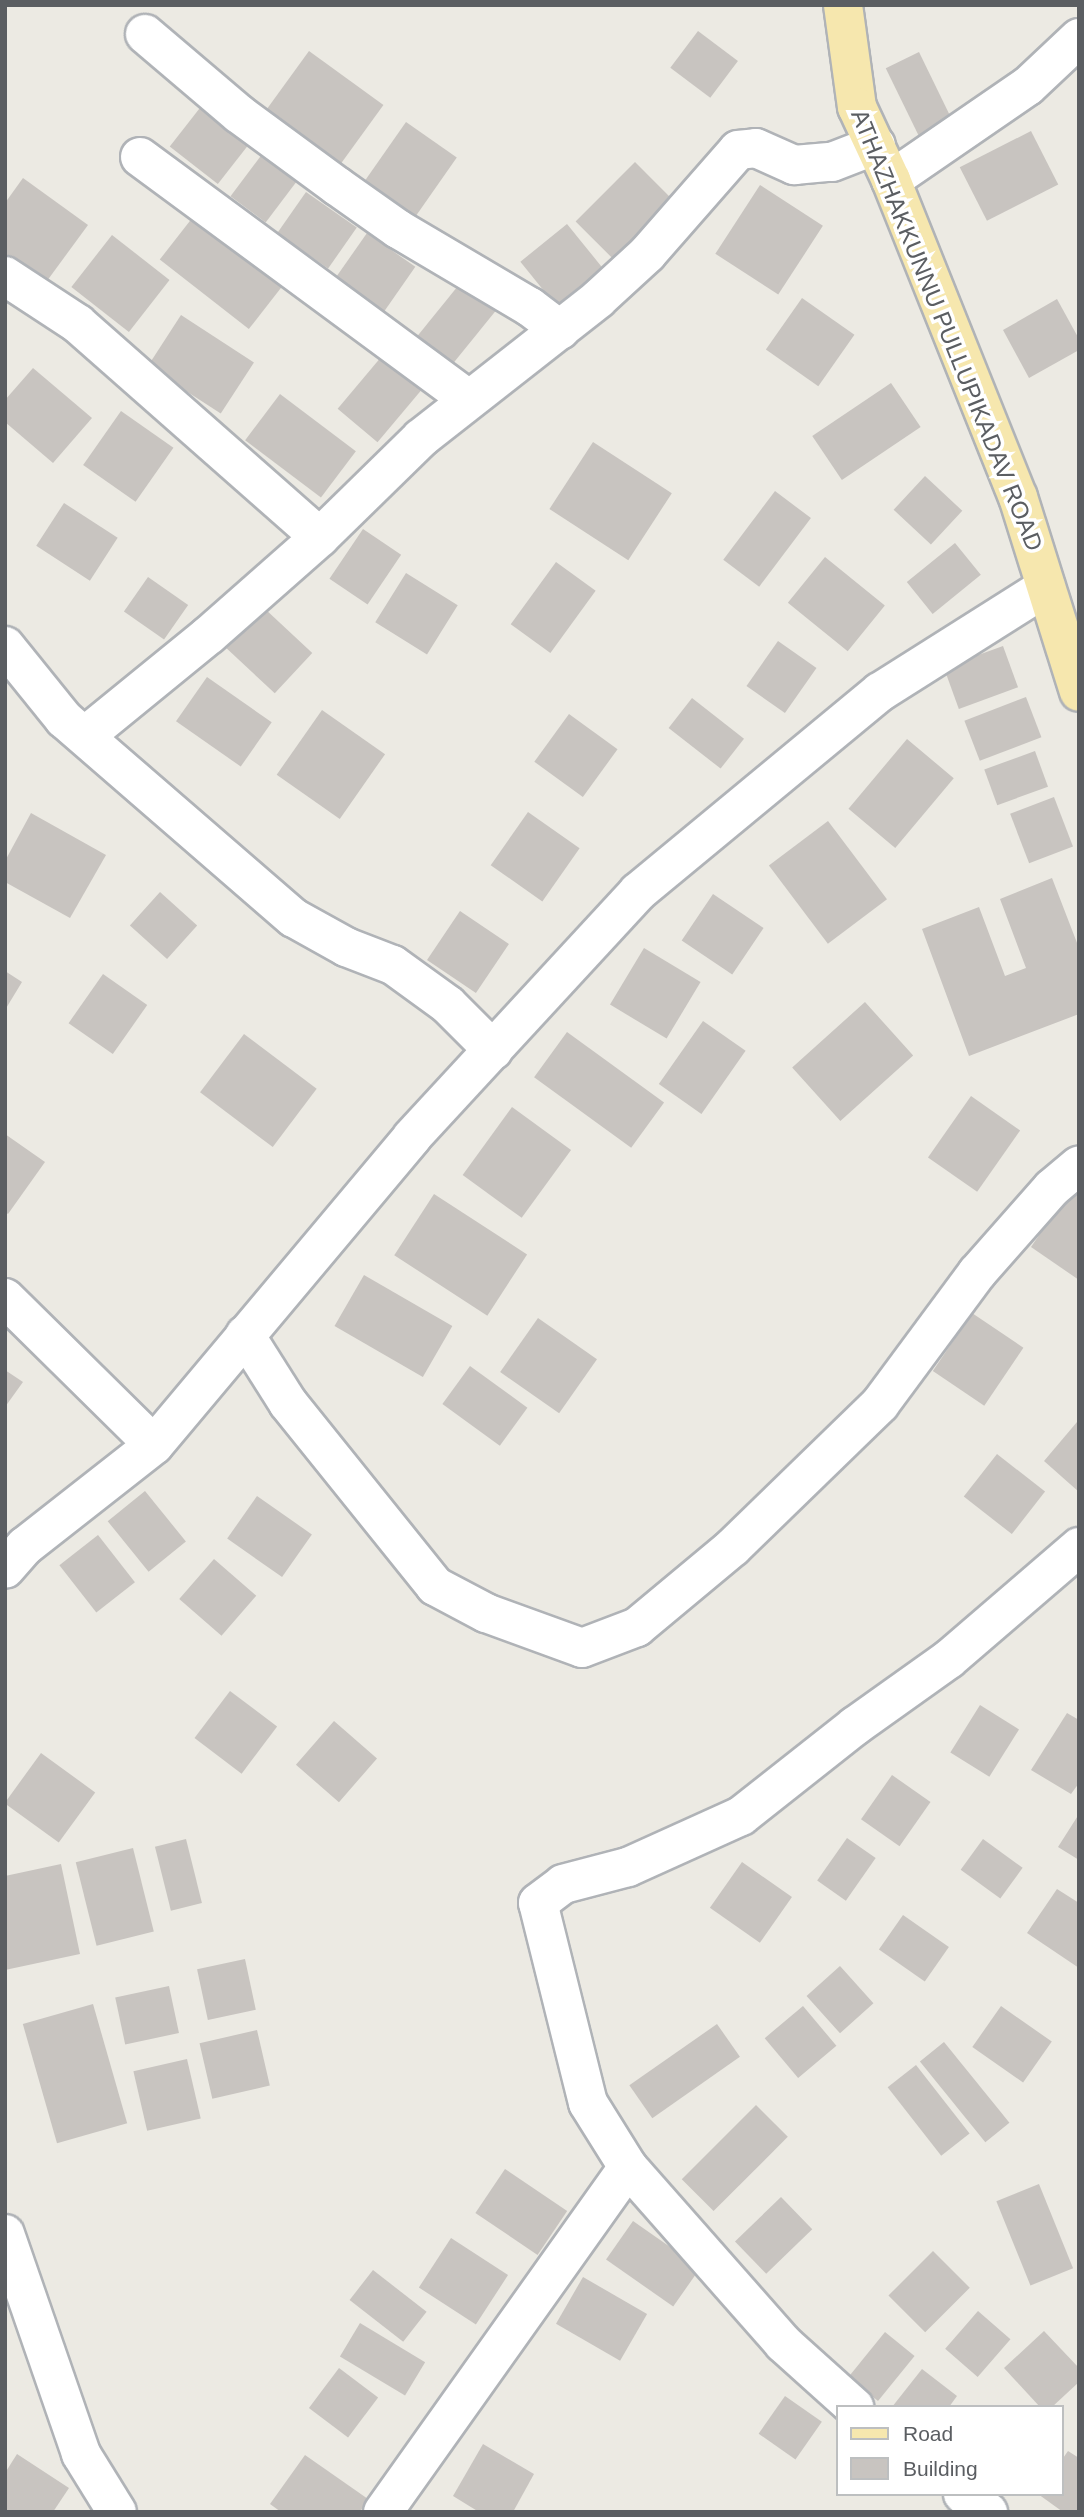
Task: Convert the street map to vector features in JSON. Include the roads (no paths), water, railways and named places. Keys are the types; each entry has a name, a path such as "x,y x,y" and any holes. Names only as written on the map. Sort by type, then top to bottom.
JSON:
{"main road":[{"name":"ATHAZHAKKUNNU PULLUPIKADAV ROAD","path":"843,5 857,107 891,180 1018,497 1079,692"}],"street":[{"path":"145,34 239,114 337,186 398,229 530,307 560,330"},
{"path":"891,180 1028,86 1079,38"},
{"path":"85,736 209,635 320,537 421,438 467,398 510,370 560,330 647,254 738,150 756,148 794,166 832,162 876,145"},
{"path":"140,158 467,398"},
{"path":"5,276 78,324 320,537"},
{"path":"5,1569 26,1546 154,1445 412,1137 638,892 880,692 1046,587"},
{"path":"5,646 64,719 294,918 346,947 393,965 448,1005 493,1050"},
{"path":"245,1335 288,1403 435,1586 486,1613 582,1648 636,1627 733,1547 880,1404 977,1273 1052,1188 1079,1165"},
{"path":"5,1298 154,1445"},
{"path":"852,2405 783,2343 628,2167 587,2103 538,1903 563,1885 628,1867 741,1816 855,1726 950,1659 1079,1547"},
{"path":"383,2512 628,2167"},
{"path":"5,2234 81,2454 117,2512"},
{"path":"966,2496 988,2512"}]}
